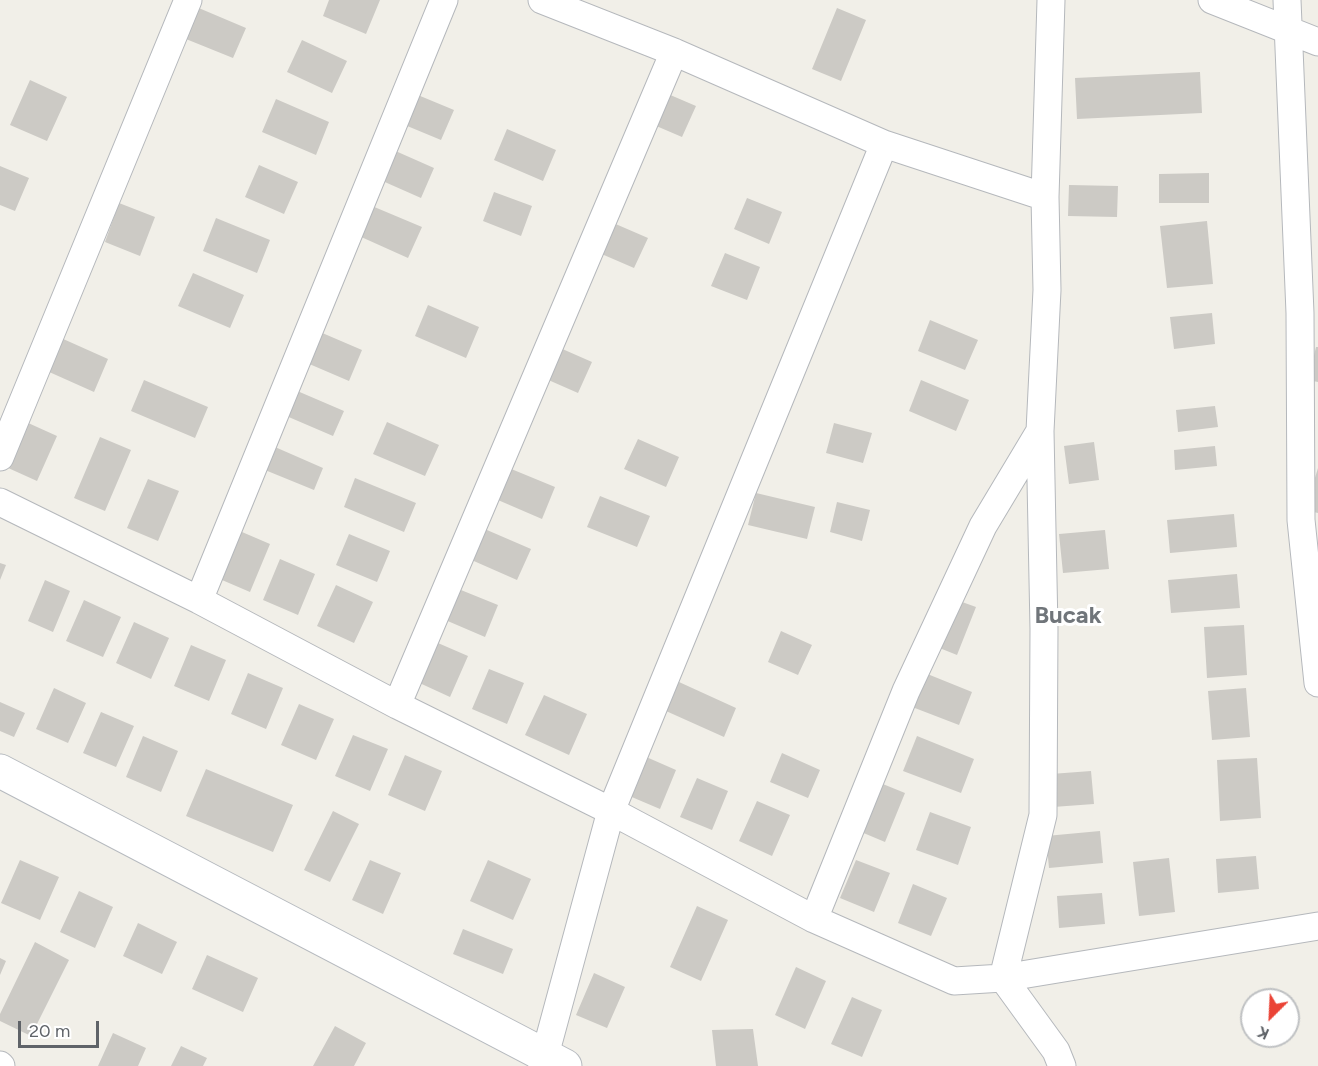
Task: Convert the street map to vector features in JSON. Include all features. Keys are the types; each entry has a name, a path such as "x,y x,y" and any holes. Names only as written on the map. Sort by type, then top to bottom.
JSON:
{"street":[{"path":"0,458 188,0"},
{"path":"199,600 444,0"},
{"path":"542,0 674,52 884,144 1045,197"},
{"path":"1051,0 1045,197 1047,290 1040,432 1044,629 1043,815 1003,978 1056,1051 1062,1066"},
{"path":"1212,0 1318,42"},
{"path":"1287,0 1309,316 1310,523 1318,683"},
{"path":"397,705 674,52"},
{"path":"0,771 550,1062 611,811 884,144"},
{"path":"814,919 906,691 983,526 1040,432"},
{"path":"0,502 199,600 397,705 611,811 814,919 954,981 1003,978 1318,926"}],"building":[{"path":"329,0 380,0 366,34 323,16"},
{"path":"194,6 246,28 233,58 181,37"},
{"path":"837,8 866,20 841,81 812,69"},
{"path":"302,40 347,61 332,93 287,72"},
{"path":"1200,72 1202,113 1077,119 1075,78"},
{"path":"30,80 67,97 47,141 10,125"},
{"path":"661,91 696,106 682,137 647,122"},
{"path":"413,93 454,110 441,140 400,123"},
{"path":"276,99 329,122 316,155 262,132"},
{"path":"507,129 556,150 543,181 494,160"},
{"path":"391,149 434,168 421,198 378,179"},
{"path":"259,165 298,182 284,214 245,197"},
{"path":"0,166 29,178 15,211 0,205"},
{"path":"1209,173 1209,203 1159,203 1159,174"},
{"path":"1069,185 1118,186 1117,217 1068,216"},
{"path":"494,192 532,206 521,236 483,221"},
{"path":"747,198 782,212 769,244 734,229"},
{"path":"119,203 155,217 140,256 105,242"},
{"path":"372,206 422,227 408,258 359,236"},
{"path":"216,218 270,240 257,273 203,251"},
{"path":"1207,221 1213,284 1167,288 1160,226"},
{"path":"611,222 648,238 634,268 597,252"},
{"path":"725,253 760,267 747,300 711,286"},
{"path":"193,273 244,295 230,328 178,306"},
{"path":"428,305 479,327 466,358 415,336"},
{"path":"1212,313 1215,344 1174,349 1170,317"},
{"path":"930,320 978,340 965,370 918,351"},
{"path":"313,329 362,350 349,381 300,360"},
{"path":"61,338 108,359 94,392 47,371"},
{"path":"551,344 592,362 578,393 537,375"},
{"path":"1316,347 1318,347 1318,382 1308,380"},
{"path":"144,380 208,407 195,438 131,411"},
{"path":"921,380 969,400 956,431 909,411"},
{"path":"295,390 344,411 333,436 284,415"},
{"path":"1215,406 1218,427 1178,432 1176,410"},
{"path":"26,422 57,436 37,481 6,467"},
{"path":"387,422 439,445 425,476 373,454"},
{"path":"834,423 872,433 863,463 826,453"},
{"path":"100,437 131,450 105,511 74,498"},
{"path":"638,439 679,457 666,487 624,469"},
{"path":"1094,442 1099,480 1069,484 1064,446"},
{"path":"1215,446 1217,466 1175,470 1174,450"},
{"path":"275,447 323,468 314,490 265,470"},
{"path":"504,466 555,487 542,519 491,497"},
{"path":"1318,468 1318,513 1305,510"},
{"path":"355,478 416,503 404,532 344,507"},
{"path":"148,479 179,491 158,541 127,528"},
{"path":"756,493 815,507 807,539 748,525"},
{"path":"600,496 650,516 637,547 587,527"},
{"path":"837,502 870,510 862,541 830,532"},
{"path":"1234,514 1237,547 1170,553 1167,520"},
{"path":"480,527 531,549 517,580 467,558"},
{"path":"235,529 270,544 250,592 215,577"},
{"path":"1105,530 1109,569 1063,573 1059,534"},
{"path":"349,534 390,551 377,582 336,565"},
{"path":"280,559 315,574 298,615 263,600"},
{"path":"0,563 6,565 0,580"},
{"path":"1237,574 1240,608 1171,613 1168,580"},
{"path":"45,580 70,591 53,632 28,621"},
{"path":"336,585 373,602 354,643 317,626"},
{"path":"456,588 498,605 485,637 443,619"},
{"path":"951,598 976,607 957,655 932,645"},
{"path":"84,600 121,617 103,657 66,641"},
{"path":"134,622 169,638 151,679 116,663"},
{"path":"1244,625 1247,675 1207,678 1204,627"},
{"path":"781,631 812,645 798,675 768,662"},
{"path":"431,640 468,656 450,697 413,680"},
{"path":"191,645 226,660 209,701 174,686"},
{"path":"489,669 524,683 507,724 472,709"},
{"path":"920,671 972,692 959,725 907,705"},
{"path":"248,673 283,688 266,729 231,714"},
{"path":"679,682 736,708 724,737 666,711"},
{"path":"54,688 86,703 68,743 36,729"},
{"path":"1246,688 1250,737 1212,740 1208,691"},
{"path":"544,695 587,714 569,755 525,735"},
{"path":"0,702 25,713 14,737 0,731"},
{"path":"299,704 334,719 316,760 281,745"},
{"path":"101,712 134,726 116,767 83,753"},
{"path":"353,735 388,749 370,791 335,776"},
{"path":"143,736 178,751 161,792 126,777"},
{"path":"917,736 974,759 961,793 903,771"},
{"path":"782,753 820,770 808,798 770,782"},
{"path":"405,755 442,771 425,811 388,795"},
{"path":"644,756 676,770 660,809 627,795"},
{"path":"1257,758 1261,818 1220,821 1217,760"},
{"path":"206,769 293,805 273,852 186,816"},
{"path":"1091,771 1094,804 1053,807 1051,774"},
{"path":"697,778 728,791 712,830 680,817"},
{"path":"873,780 905,793 885,842 854,829"},
{"path":"757,801 790,815 772,856 739,841"},
{"path":"333,811 359,824 330,882 304,870"},
{"path":"930,812 971,827 958,865 916,850"},
{"path":"1100,831 1103,863 1049,868 1046,836"},
{"path":"1256,856 1259,889 1218,893 1216,859"},
{"path":"1169,858 1175,912 1139,916 1133,862"},
{"path":"20,860 59,877 40,920 1,903"},
{"path":"370,860 401,873 383,914 352,900"},
{"path":"488,860 531,879 513,920 470,901"},
{"path":"856,860 890,873 874,912 840,898"},
{"path":"913,884 947,898 931,936 898,923"},
{"path":"79,891 113,907 95,948 60,932"},
{"path":"1102,893 1105,924 1059,928 1057,896"},
{"path":"697,906 728,920 701,981 670,967"},
{"path":"138,923 177,942 162,974 123,956"},
{"path":"463,929 513,949 503,974 453,954"},
{"path":"35,942 69,960 31,1036 0,1021 0,1014"},
{"path":"207,955 258,978 243,1012 192,989"},
{"path":"0,958 6,961 0,975"},
{"path":"796,967 826,981 805,1029 775,1015"},
{"path":"594,973 625,987 607,1028 576,1015"},
{"path":"852,997 882,1010 862,1057 831,1044"},
{"path":"335,1026 366,1043 354,1066 313,1066"},
{"path":"753,1029 758,1066 716,1066 712,1030"},
{"path":"113,1033 146,1048 138,1066 98,1066"},
{"path":"181,1046 207,1058 203,1066 171,1066"}],"district":[{"name":"Bucak","path":"1068,616"}]}
